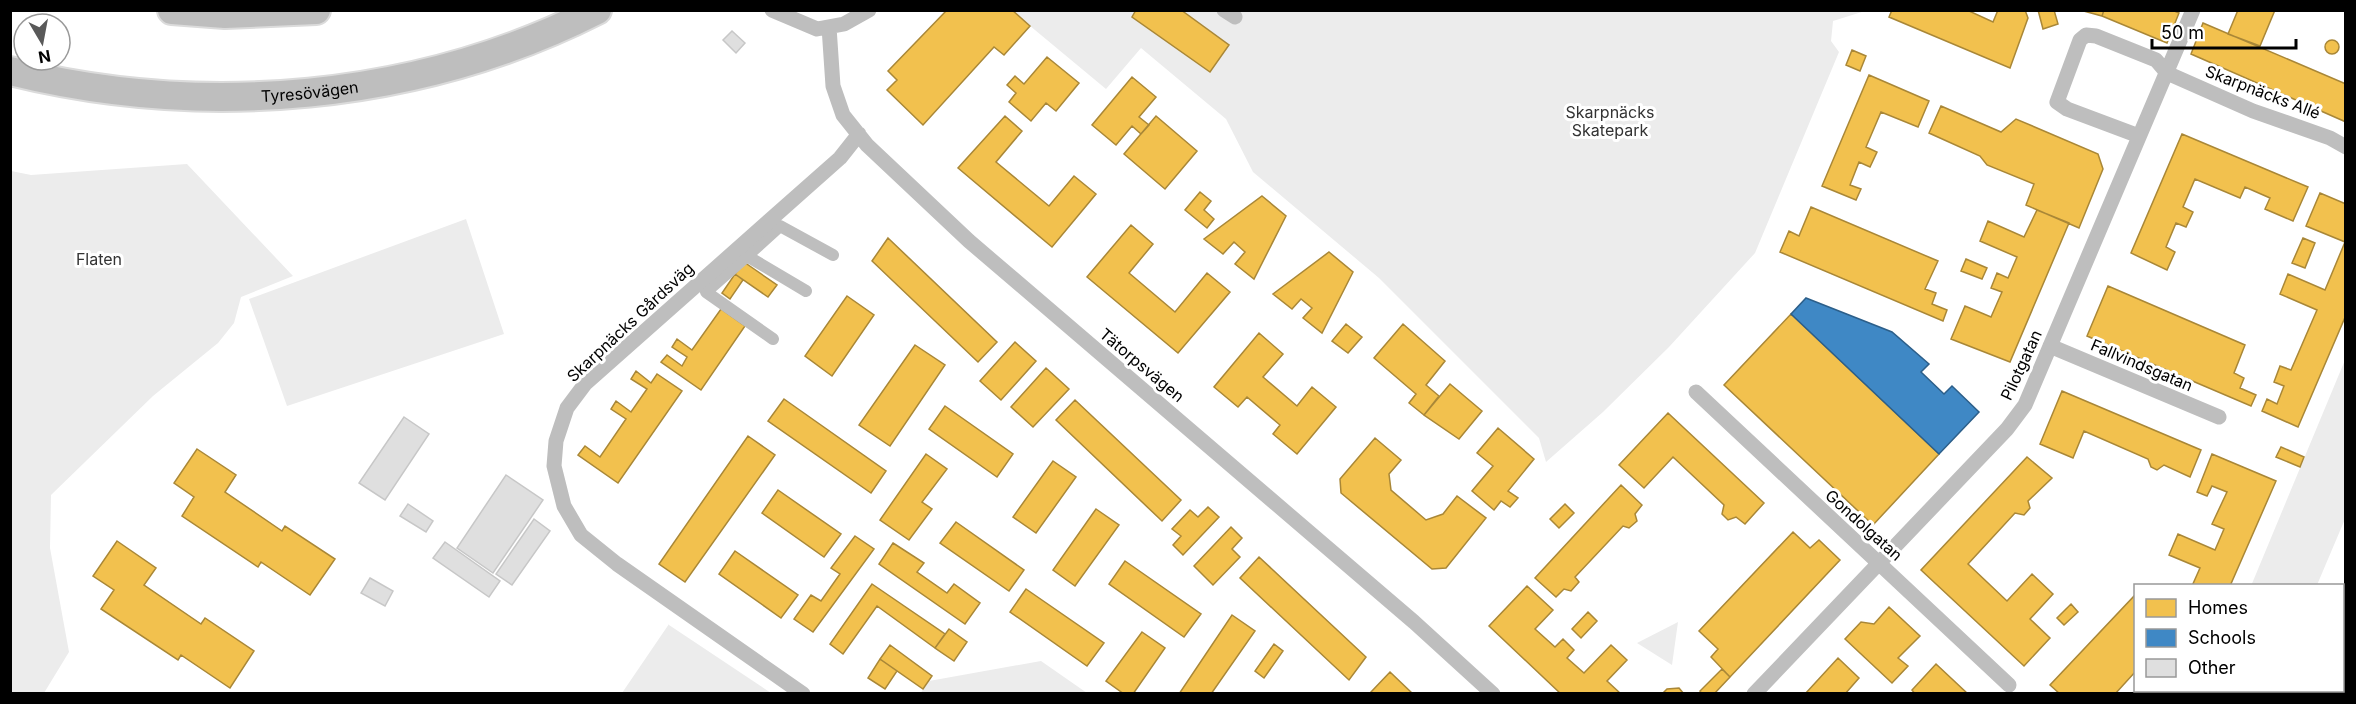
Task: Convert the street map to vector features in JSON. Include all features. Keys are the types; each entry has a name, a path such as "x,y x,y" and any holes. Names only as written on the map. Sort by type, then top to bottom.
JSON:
{"highway":[{"path":"172,10 235,14 316,10"},
{"name":"Tyresövägen","path":"10,71 119,90 205,98 271,96 329,90 397,79 463,62 531,39 597,10"}],"street":[{"path":"772,10 817,28 844,24 868,10"},
{"name":"Pilotgatan","path":"1754,693 2007,429 2025,405 2193,10"},
{"name":"Tätorpsvägen","path":"829,27 833,86 843,115 859,134 969,241 1414,622 1493,693"},
{"name":"Skarpnäcks Allé","path":"2139,136 2067,109 2057,102 2080,40 2086,35 2096,36 2156,60 2167,73 2253,111 2321,134 2346,147"},
{"name":"Skarpnäcks Gårdsväg","path":"803,693 626,571 581,535 564,506 554,466 556,441 567,408 585,384 840,158 859,134"},
{"path":"773,339 706,292 780,226 833,255"},
{"path":"747,256 806,291"},
{"name":"Fallvindsgatan","path":"2050,346 2219,417"},
{"name":"Gondolgatan","path":"1696,392 2009,685"}],"green space":[{"name":"Skarpnäcks Skatepark","path":"1012,11 1865,11 1833,21 1831,41 1839,52 1755,253 1669,347 1603,412 1546,462 1539,438 1379,278 1253,172 1226,119 1141,48 1106,89"},
{"name":"Flaten","path":"187,164 293,276 241,297 234,323 218,343 153,396 51,495 50,548 69,652 44,693 11,693 11,171 31,175"},
{"path":"466,219 504,334 287,406 249,299"},
{"path":"2345,360 2345,519 2317,584 2252,584"},
{"path":"1678,622 1672,665 1637,643"},
{"path":"669,625 771,693 622,693"},
{"path":"1041,661 1087,693 920,694 929,681"},
{"path":"2134,690 2134,692 2256,692 2254,694 2131,693"}],"building: Homes":[{"path":"947,10 1012,10 1030,26 1004,55 994,47 923,125 887,90 897,80 888,71"},
{"path":"1136,10 1181,10 1229,45 1210,72 1132,17"},
{"path":"1892,10 1967,10 1993,22 1998,10 2025,10 2028,18 2010,68 1889,17"},
{"path":"2038,10 2054,10 2058,24 2043,29"},
{"path":"2080,10 2104,10 2102,16"},
{"path":"2104,10 2172,10 2179,13 2167,43 2102,16"},
{"path":"2238,10 2275,10 2260,46 2228,34"},
{"path":"2203,23 2346,84 2346,122 2191,54"},
{"path":"2329,40 2335,40 2339,47 2335,54 2329,54 2325,50 2325,44"},
{"path":"1852,50 1866,56 1860,71 1846,65"},
{"path":"1047,57 1079,83 1056,111 1046,103 1031,121 1009,102 1016,93 1007,85 1015,76 1024,84"},
{"path":"1869,75 1929,101 1918,127 1881,112 1866,147 1877,152 1870,167 1859,162 1850,185 1861,189 1856,200 1822,186"},
{"path":"1132,77 1156,97 1139,117 1149,125 1141,134 1132,126 1116,145 1092,125"},
{"path":"1941,106 2001,132 2016,119 2098,154 2103,169 2079,228 2026,205 2034,184 1987,165 1980,156 1929,133"},
{"path":"1005,116 1022,131 996,162 1049,206 1074,176 1096,194 1052,247 958,168"},
{"path":"1156,116 1197,151 1165,189 1124,154"},
{"path":"2182,134 2308,187 2293,221 2265,209 2270,198 2245,187 2240,198 2195,179 2183,207 2193,212 2186,227 2176,223 2166,247 2175,252 2167,270 2131,253"},
{"path":"1200,192 1211,201 1204,210 1214,219 1207,228 1185,210"},
{"path":"2320,193 2346,204 2346,315 2298,427 2262,411 2267,399 2277,404 2284,386 2274,382 2280,366 2291,370 2317,310 2280,294 2288,274 2325,290 2345,242 2306,226"},
{"path":"1262,196 1286,216 1254,279 1235,264 1245,252 1234,242 1223,254 1204,239"},
{"path":"1811,207 1938,261 1925,289 1936,293 1932,304 1947,310 1943,321 1780,252 1789,231 1799,236"},
{"path":"2037,210 2069,223 2010,362 1951,339 1965,306 1991,317 2002,292 1991,288 1997,273 2008,278 2017,257 1980,241 1988,221 2024,237"},
{"path":"1131,225 1153,244 1129,273 1175,312 1207,273 1230,292 1178,353 1087,277"},
{"path":"888,238 997,342 978,362 872,261"},
{"path":"2303,238 2315,243 2305,268 2292,263"},
{"path":"1329,252 1353,272 1322,333 1303,318 1312,308 1301,299 1292,309 1273,294"},
{"path":"1966,259 1987,268 1982,279 1961,271"},
{"path":"744,262 777,285 768,297 735,274"},
{"path":"735,274 743,280 730,299 722,293"},
{"path":"2108,286 2245,345 2234,373 2244,378 2240,388 2256,395 2251,406 2087,336"},
{"path":"847,296 874,315 832,376 805,356"},
{"path":"721,309 745,326 701,390 661,362 667,355 682,366 687,357 672,347 677,339 692,350"},
{"path":"1791,314 1939,454 1873,525 1724,385"},
{"path":"1346,324 1362,337 1348,353 1332,341"},
{"path":"1403,324 1445,361 1426,385 1439,396 1424,415 1409,403 1416,394 1374,358"},
{"path":"1259,333 1283,354 1263,377 1297,406 1312,387 1336,407 1297,454 1273,434 1280,425 1247,397 1238,407 1214,387"},
{"path":"1015,342 1036,361 1001,400 980,381"},
{"path":"915,345 945,365 890,446 859,425"},
{"path":"1046,368 1069,389 1033,427 1011,407"},
{"path":"636,371 651,383 657,374 682,391 618,483 578,455 585,446 600,457 626,419 611,409 616,401 631,412 647,389 631,379"},
{"path":"1450,384 1482,411 1459,439 1424,415"},
{"path":"2062,391 2201,450 2190,477 2164,465 2157,470 2151,467 2148,459 2084,431 2073,458 2040,444"},
{"path":"784,399 886,471 871,493 768,421"},
{"path":"1075,400 1181,500 1162,521 1056,420"},
{"path":"945,406 1013,454 997,477 929,429"},
{"path":"1668,413 1764,503 1745,524 1736,517 1728,520 1722,514 1724,505 1673,457 1644,488 1619,465"},
{"path":"1498,428 1534,459 1508,491 1518,498 1510,507 1501,501 1494,510 1472,491 1493,466 1477,453"},
{"path":"748,436 775,455 685,582 659,564"},
{"path":"1375,438 1401,460 1389,474 1391,490 1426,520 1443,514 1457,496 1486,518 1446,568 1432,569 1341,493 1340,479"},
{"path":"2281,447 2304,457 2300,467 2276,457"},
{"path":"197,449 236,475 225,492 282,531 285,526 335,559 310,595 261,562 258,567 182,516 194,497 174,483"},
{"path":"926,454 947,469 922,502 932,509 909,540 880,520"},
{"path":"2212,454 2276,481 2231,584 2193,584 2200,568 2169,555 2178,534 2215,550 2224,529 2212,524 2227,492 2212,486 2207,496 2197,492"},
{"path":"2027,457 2052,478 2028,501 2030,508 2024,515 2015,513 1968,564 2007,601 2032,574 2053,594 2030,619 2050,638 2024,666 1921,570"},
{"path":"1053,461 1076,477 1036,533 1013,517"},
{"path":"1621,485 1642,505 1635,514 1637,521 1629,528 1623,526 1575,577 1579,582 1571,591 1564,589 1556,597 1535,578"},
{"path":"778,490 841,534 824,557 762,513"},
{"path":"1565,504 1574,513 1559,528 1550,519"},
{"path":"1208,507 1219,517 1183,555 1173,545 1181,536 1172,529 1190,510 1198,517"},
{"path":"1096,509 1119,525 1075,586 1053,570"},
{"path":"956,522 1024,570 1009,591 940,543"},
{"path":"1231,527 1242,538 1232,549 1240,557 1213,585 1194,566"},
{"path":"1793,532 1810,548 1819,540 1840,560 1730,677 1711,657 1718,649 1699,631"},
{"path":"855,536 874,549 813,632 794,619 811,595 821,601 840,574 831,568"},
{"path":"117,541 156,568 144,585 201,624 205,618 254,651 230,688 181,655 178,660 101,609 114,590 93,576"},
{"path":"893,543 924,563 917,572 947,593 954,584 980,603 965,624 879,564"},
{"path":"735,551 798,595 781,618 719,574"},
{"path":"1259,557 1366,657 1349,680 1240,578"},
{"path":"1125,561 1201,614 1184,637 1109,584"},
{"path":"872,584 945,634 935,648 877,606 843,654 830,644"},
{"path":"1527,586 1553,610 1535,629 1555,647 1563,639 1574,650 1567,658 1584,673 1611,645 1627,660 1607,681 1621,694 1561,694 1489,626"},
{"path":"1026,589 1104,643 1087,666 1010,612"},
{"path":"2134,596 2134,673 2115,694 2060,694 2050,685"},
{"path":"2344,596 2346,597 2346,655 2344,654"},
{"path":"2071,604 2078,612 2064,625 2057,618"},
{"path":"1889,607 1920,636 1898,658 1908,666 1892,683 1845,639 1861,622 1874,624"},
{"path":"1588,612 1597,621 1581,638 1572,629"},
{"path":"1232,615 1255,631 1211,694 1179,694"},
{"path":"949,629 967,642 954,661 935,648"},
{"path":"1142,632 1165,648 1133,694 1124,694 1106,681"},
{"path":"1274,644 1283,651 1264,678 1255,671"},
{"path":"890,645 932,676 923,689 880,659"},
{"path":"1838,658 1859,678 1845,694 1805,694"},
{"path":"880,659 897,671 885,689 868,678"},
{"path":"1936,664 1968,694 1915,694 1912,690"},
{"path":"1722,669 1730,677 1714,694 1702,694 1700,691"},
{"path":"1390,672 1413,694 1373,694 1371,692"},
{"path":"1679,688 1684,694 1662,694 1667,689"}],"building: Schools":[{"path":"1806,298 1892,332 1929,364 1921,372 1944,394 1952,386 1979,412 1939,454 1791,314"}],"building: Other":[{"path":"732,31 745,43 736,53 723,40"},
{"path":"404,417 429,434 385,500 359,483"},
{"path":"506,475 543,500 493,573 457,548"},
{"path":"408,504 433,521 426,532 400,516"},
{"path":"534,519 550,531 512,585 496,574"},
{"path":"445,542 500,581 489,597 433,558"},
{"path":"370,578 393,591 385,606 361,593"}]}
